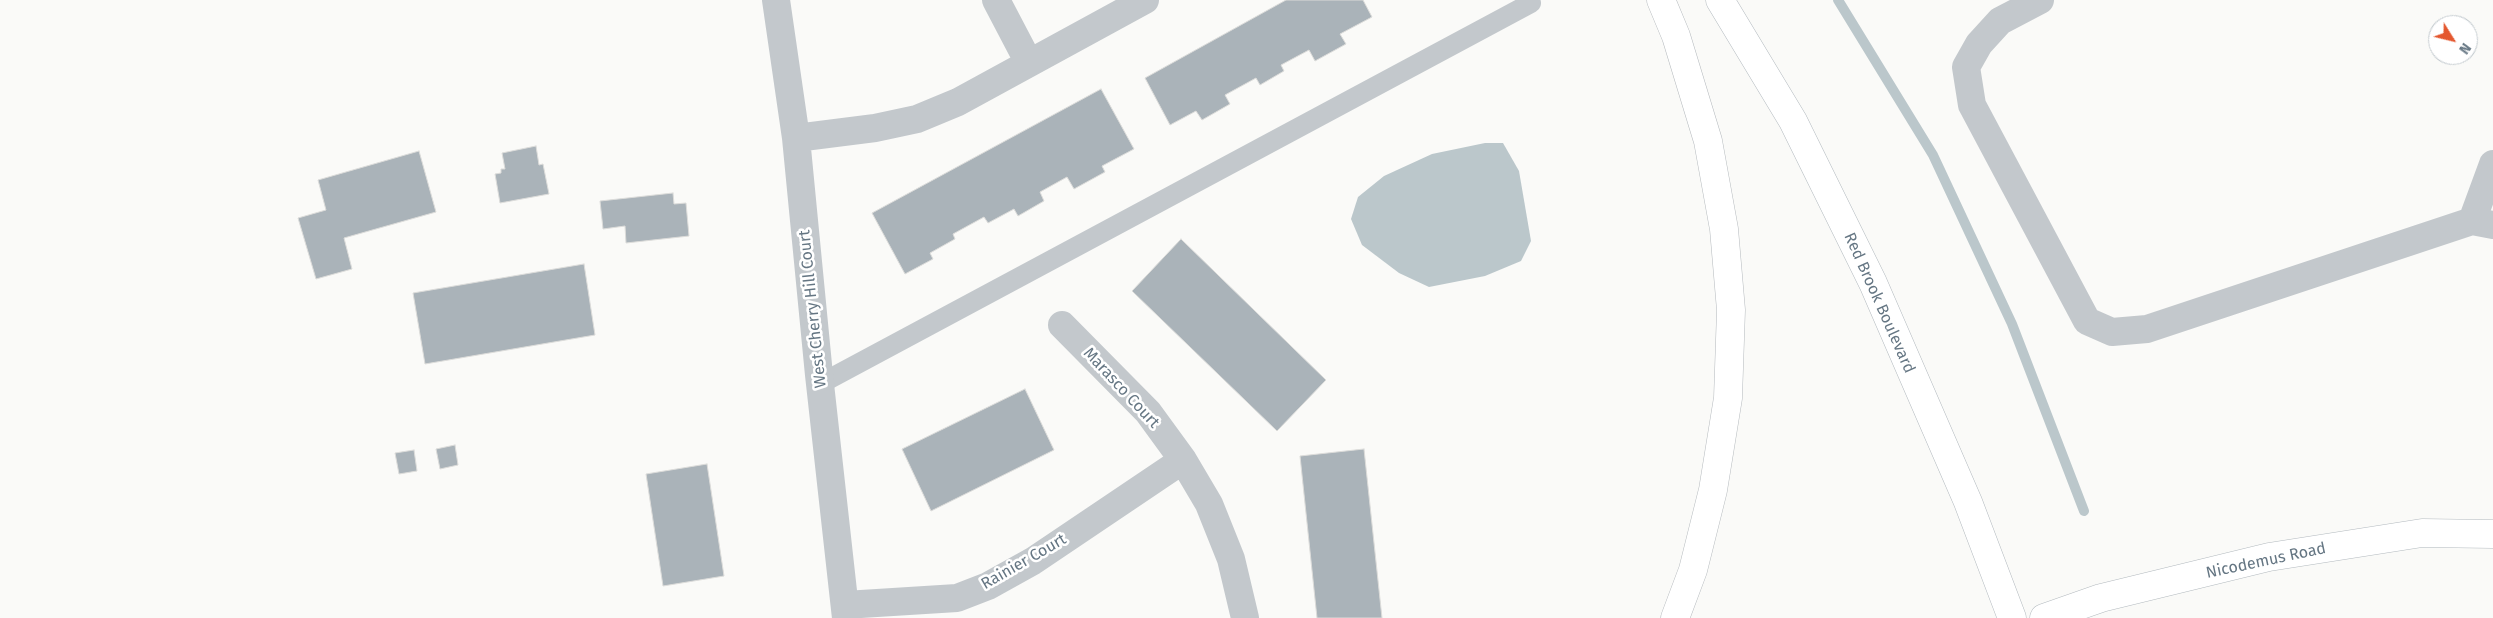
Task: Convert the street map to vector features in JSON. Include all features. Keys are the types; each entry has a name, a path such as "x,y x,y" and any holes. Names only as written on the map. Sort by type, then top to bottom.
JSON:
{"main road":[{"path":"1661,0 1676,36 1708,141 1724,228 1731,310 1728,398 1713,490 1693,570 1675,618"},
{"name":"Red Brook Boulevard","path":"1720,0 1792,122 1873,283 1968,502 2012,618"},
{"name":"Nicodemus Road","path":"2044,618 2101,598 2269,557 2422,533 2493,534"}],"street":[{"name":"West Cherry Hill Court","path":"776,0 796,138 845,612"},
{"path":"996,0 1029,63"},
{"path":"796,138 875,128 917,119 958,102 1145,0"},
{"path":"2040,0 2000,21 1979,44 1966,67 1972,105 2087,321 2112,332 2147,330 2482,223 2493,164"},
{"name":"Marasco Court","path":"1062,325 1148,412 1183,460 1209,504 1231,559 1244,618"},
{"name":"Rainier Court","path":"845,612 959,608 988,586 1032,560 1183,460"}],"lane":[{"path":"820,384 1531,3"}],"shaded area":[{"path":"1485,143 1503,143 1519,171 1531,241 1521,261 1485,276 1429,287 1399,273 1362,245 1351,219 1358,197 1384,176 1432,154"}],"building":[{"path":"1286,0 1363,0 1372,17 1340,34 1346,44 1315,61 1309,50 1281,65 1284,71 1260,85 1256,78 1225,95 1230,104 1202,120 1196,111 1170,125 1145,78"},
{"path":"1101,89 1134,149 1102,166 1105,172 1074,189 1067,177 1040,192 1044,201 1018,216 1014,209 988,223 984,217 953,234 955,239 930,253 933,259 905,274 872,213"},
{"path":"536,146 539,165 543,164 549,194 500,203 495,174 501,173 501,169 505,169 502,153"},
{"path":"419,151 436,212 344,238 352,269 316,279 298,218 326,210 318,180"},
{"path":"673,193 674,204 686,203 689,236 626,243 625,226 603,229 600,201"},
{"path":"1181,239 1326,380 1277,431 1132,291"},
{"path":"584,264 595,335 425,364 413,293"},
{"path":"1025,389 1054,450 931,511 902,449"},
{"path":"455,445 458,465 440,469 436,449"},
{"path":"1364,449 1382,618 1317,618 1300,456"},
{"path":"414,450 417,471 399,474 395,453"},
{"path":"707,464 724,576 663,586 646,474"}],"waterway":[{"path":"1838,0 1933,155 2012,324 2084,511"}]}
